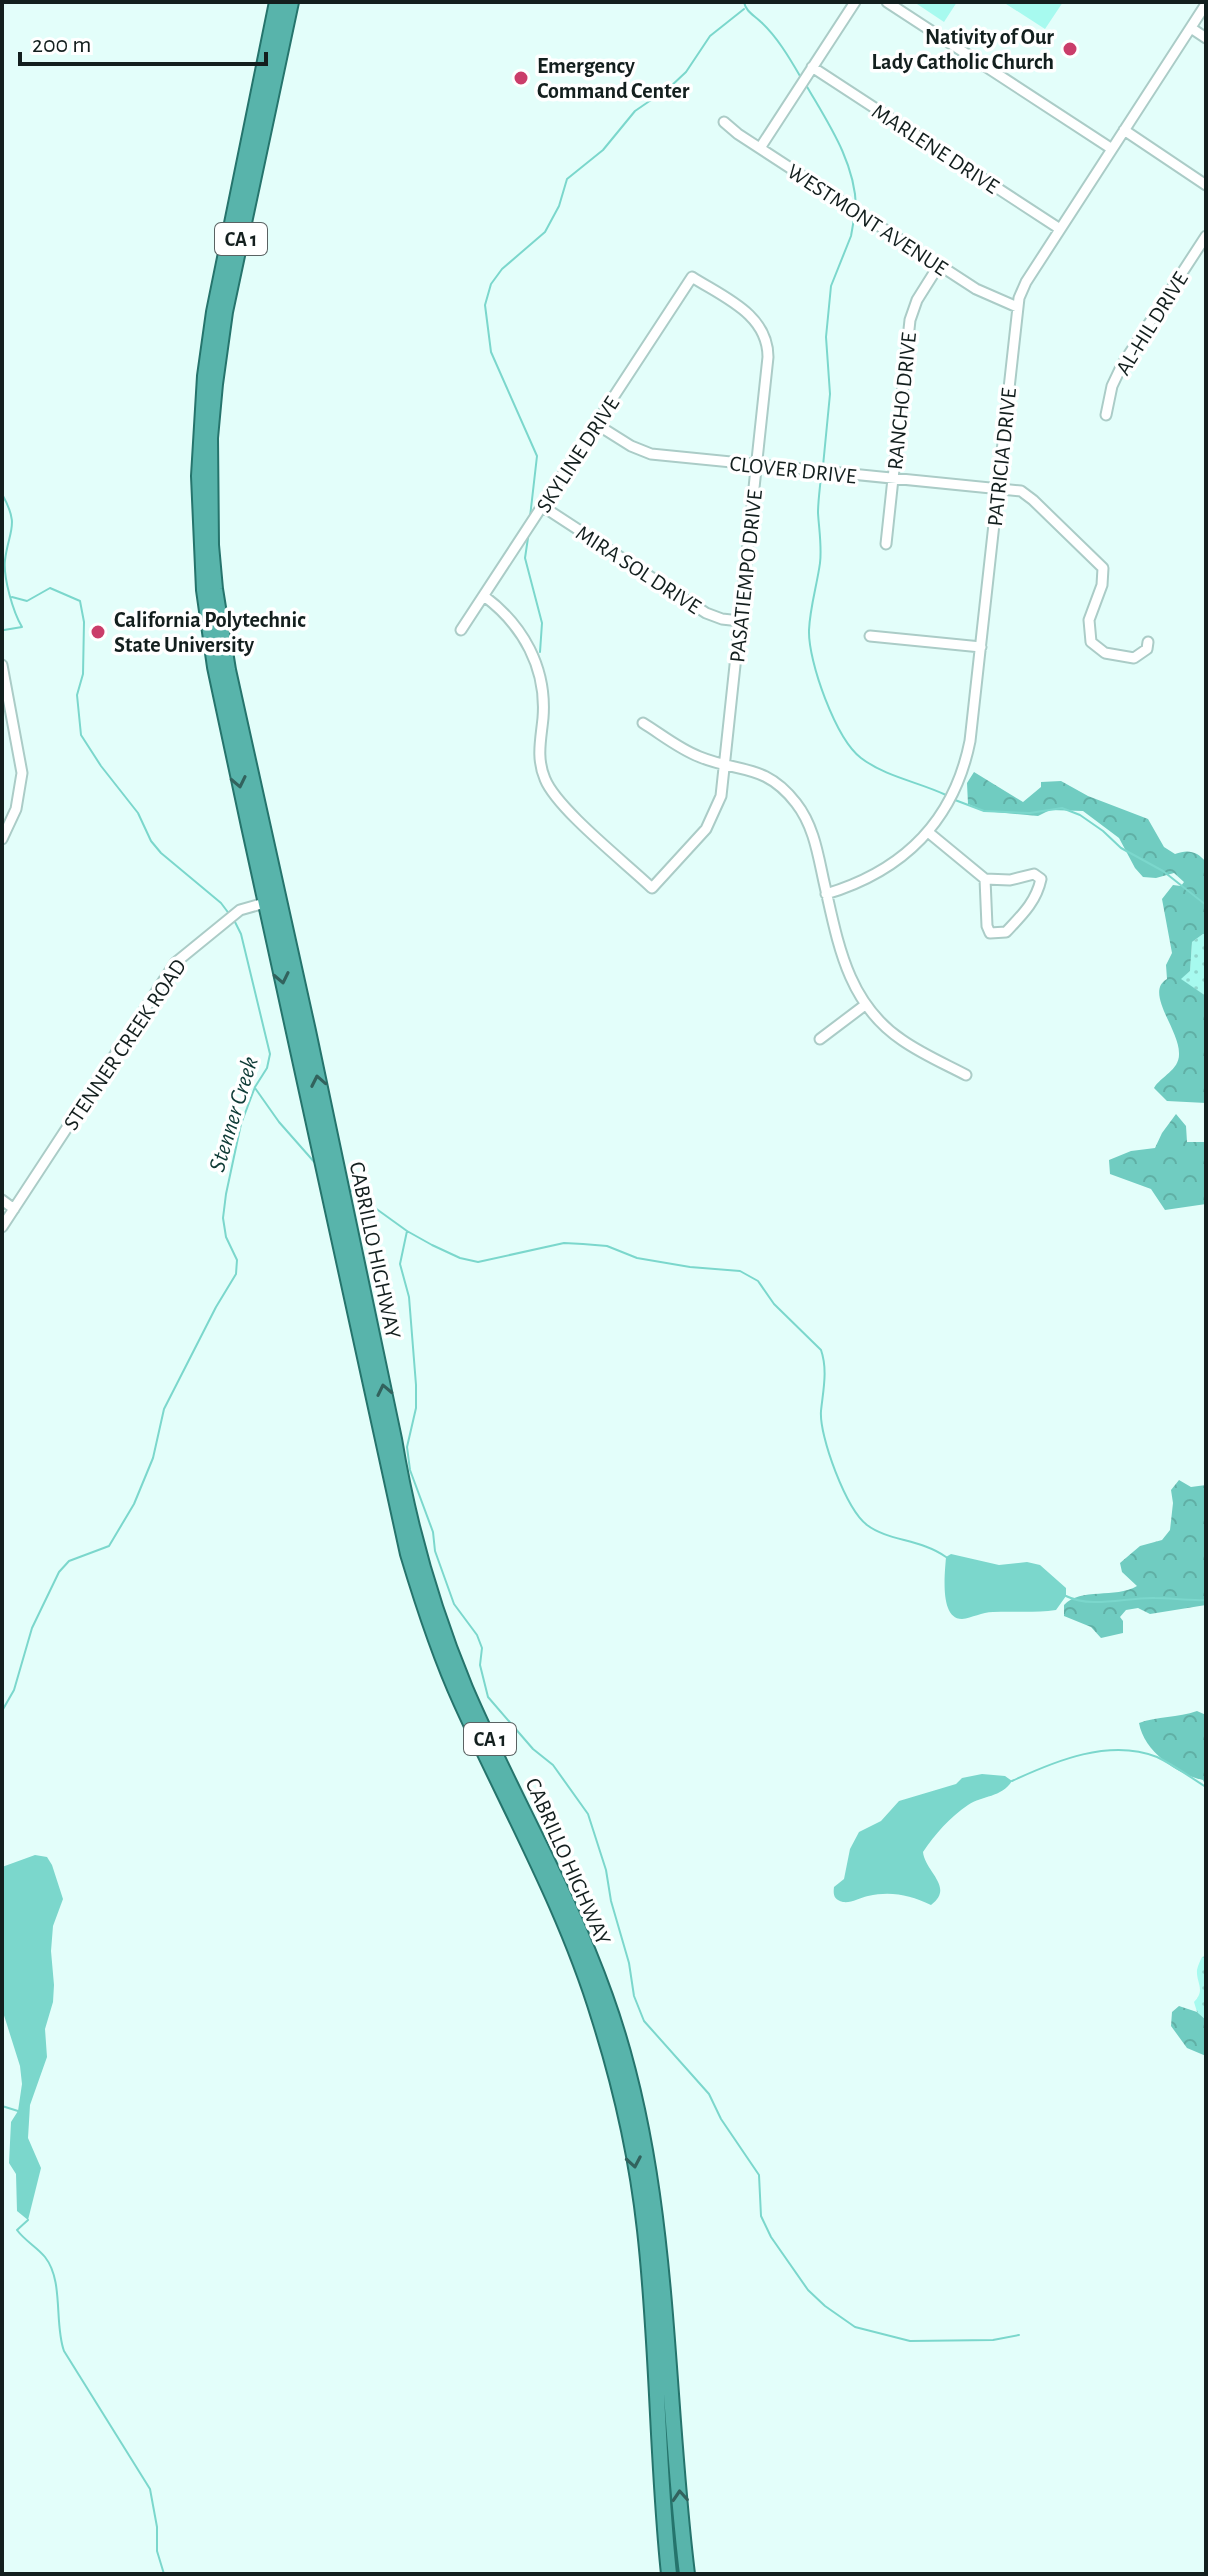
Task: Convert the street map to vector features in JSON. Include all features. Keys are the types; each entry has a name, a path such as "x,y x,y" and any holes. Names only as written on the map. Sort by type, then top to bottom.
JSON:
{"highway":[{"name":"CA 1","path":"272,901 209,631 203,576 199,476 205,376 214,312 277,2"},
{"name":"CA 1","path":"272,901 220,627 212,560 210,479 215,384 225,312 291,2"},
{"name":"CABRILLO HIGHWAY","path":"272,901 408,1554 429,1623 459,1700 539,1868 581,1965 619,2092 645,2229 669,2574"},
{"name":"CABRILLO HIGHWAY","path":"272,901 375,1348 402,1487 428,1587 466,1690 554,1873 605,1996 627,2070 644,2142 659,2246 687,2574"}],"street":[{"path":"760,148 855,2"},
{"path":"887,2 1112,149"},
{"name":"PATRICIA DRIVE","path":"826,894 861,882 902,857 928,832 948,804 968,752 1017,307 1026,282 1206,4"},
{"path":"1191,28 1206,38"},
{"name":"MARLENE DRIVE","path":"812,67 1060,229"},
{"name":"WESTMONT AVENUE","path":"724,122 939,265 990,297 1017,307"},
{"path":"1124,130 1206,185"},
{"name":"AL-HIL DRIVE","path":"1106,415 1112,386 1122,365 1206,236"},
{"name":"RANCHO DRIVE","path":"886,544 910,320 917,300 939,265"},
{"name":"SKYLINE DRIVE","path":"461,630 692,277"},
{"name":"PASATIEMPO DRIVE","path":"484,596 518,629 539,671 543,702 539,757 548,786 652,888 698,838 712,819 721,796 768,357 766,337 761,327 747,313 692,277"},
{"name":"CLOVER DRIVE","path":"596,424 631,446 651,454 1021,491 1103,568 1102,585 1089,620 1091,642 1096,648 1105,653 1134,658 1147,649 1148,642"},
{"name":"MIRA SOL DRIVE","path":"542,506 706,613 740,621"},
{"path":"870,636 981,647"},
{"path":"2,665 22,773 16,809 2,839"},
{"path":"643,723 692,754 768,778 796,803 814,838 846,972 865,1005 899,1038 966,1075"},
{"path":"928,832 985,879 1010,880 1034,874 1041,879 1038,892 1027,911 1006,932 990,933 987,926 985,879"},
{"name":"STENNER CREEK ROAD","path":"2,1227 175,963 240,910 272,901"},
{"path":"820,1039 865,1005"},
{"path":"2,1200 14,1209"}],"shaded area":[{"path":"914,2 957,2 944,22"},
{"path":"1003,2 1063,2 1045,29"},
{"path":"1206,934 1206,996 1180,979 1190,971 1192,942"},
{"path":"951,1554 999,1565 1027,1562 1040,1565 1066,1588 1066,1596 1056,1610 989,1612 962,1619 955,1617 945,1594 946,1557"},
{"path":"982,1774 1005,1776 1012,1781 1003,1791 961,1810 943,1826 923,1852 940,1886 938,1898 931,1905 893,1894 846,1902 836,1898 834,1887 844,1879 850,1849 859,1832 881,1821 899,1801"},
{"path":"35,1855 47,1857 63,1899 53,1926 51,1951 54,1985 53,2002 45,2029 47,2057 30,2105 28,2138 41,2168 28,2220 17,2211 16,2174 9,2163 11,2122 18,2111 22,2084 20,2066 2,2009 2,1867"},
{"path":"1206,1956 1206,2020 1197,2012 1194,2002 1200,1990 1197,1968 1202,1957"}],"green space":[{"path":"974,772 1023,802 1041,787 1041,782 1061,781 1088,796 1148,819 1164,847 1175,854 1192,852 1206,862 1206,934 1192,942 1190,971 1181,979 1206,996 1206,1103 1167,1101 1154,1088 1176,1064 1179,1053 1159,993 1167,979 1166,965 1172,953 1162,899 1173,885 1181,886 1184,882 1174,873 1156,878 1143,877 1119,838 1083,811 1050,810 1038,816 984,811 968,804 967,783"},
{"path":"1176,1114 1186,1126 1187,1142 1206,1142 1206,1204 1165,1210 1151,1189 1110,1174 1109,1160 1131,1151 1155,1148"},
{"path":"1179,1480 1191,1487 1206,1485 1206,1605 1150,1614 1138,1608 1126,1610 1120,1617 1123,1633 1101,1638 1091,1627 1064,1616 1064,1605 1079,1596 1119,1592 1137,1586 1122,1572 1120,1563 1140,1546 1162,1540 1170,1530 1171,1490"},
{"path":"1197,1711 1206,1715 1206,1787 1203,1780 1172,1767 1154,1752 1139,1723"},
{"path":"1179,2006 1197,2012 1206,2020 1206,2056 1187,2048 1171,2026 1172,2012"}],"waterway":[{"path":"744,2 748,11 777,41 800,76"},
{"path":"530,517 537,456 491,352 485,305 491,284 502,269 545,232 559,206 567,179 603,150 635,111 686,72 710,36 744,9"},
{"path":"806,85 846,159 856,207"},
{"path":"823,466 830,394 826,337 831,286 851,236 855,213"},
{"path":"821,476 818,513 821,557 809,630 813,661 825,699 842,734 861,758 881,770 946,795"},
{"name":"Stenner Creek","path":"2,494 12,521 5,560 6,576 12,604 22,627 4,630"},
{"path":"529,531 525,558 542,623 540,652"},
{"name":"Stenner Creek","path":"12,597 27,601 50,588 80,601 84,622 83,674 77,695 81,735 138,813 151,841 221,903 230,915"},
{"path":"955,800 984,811 1030,813 1062,808 1080,815 1121,848 1163,871 1206,905"},
{"name":"Stenner Creek","path":"2,1711 14,1690 32,1628 59,1572 69,1561 109,1546 134,1504 153,1458 164,1409 236,1274 237,1260 226,1237 223,1218 226,1194 241,1124 255,1087 267,1068 270,1054 241,934 234,920"},
{"path":"255,1088 279,1122 316,1164"},
{"path":"346,1187 407,1231 460,1258 478,1262 564,1243 583,1244 607,1246 637,1258 740,1271 758,1281 774,1304 821,1350 825,1373 821,1411 824,1437 835,1471 859,1517 875,1530 946,1557"},
{"path":"407,1231 400,1264 409,1297 416,1385 416,1408 407,1447 410,1470 433,1532 435,1551 454,1604 477,1635 482,1648 480,1665 488,1697 533,1749 553,1765 588,1814 606,1870 634,1996 644,2021 709,2094 721,2119 759,2175 761,2216 771,2237 808,2290 825,2306 855,2327 910,2341 993,2340 1019,2335"},
{"path":"1066,1596 1087,1602 1144,1598 1206,1600"},
{"path":"1012,1781 1083,1754 1121,1750 1157,1757 1206,1787"},
{"path":"2,2106 18,2111"},
{"path":"28,2220 17,2230 42,2253 51,2267 57,2290 64,2351 150,2489 157,2527 157,2551 164,2574"}],"place":[{"name":"Nativity of Our Lady Catholic Church","path":"1070,49"},
{"name":"Emergency Command Center","path":"521,78"},
{"name":"California Polytechnic State University","path":"98,632"}]}
